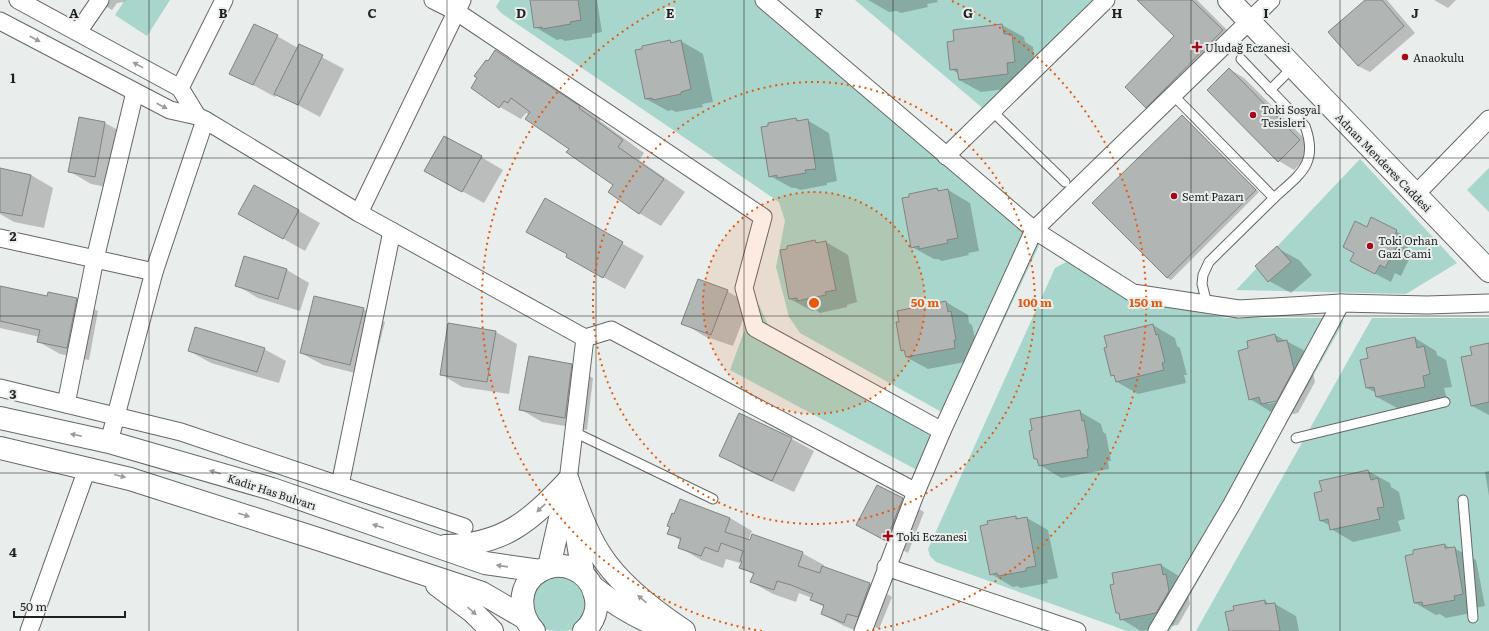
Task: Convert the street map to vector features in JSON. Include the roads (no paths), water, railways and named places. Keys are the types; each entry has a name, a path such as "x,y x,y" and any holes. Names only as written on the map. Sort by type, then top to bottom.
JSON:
{"main road":[{"name":"Adnan Menderes Caddesi","path":"1229,0 1489,271"},
{"name":"Kadir Has Bulvarı","path":"0,418 109,442 272,489 430,545 486,563 544,569 567,566 575,569 588,581"},
{"path":"0,448 130,479 482,593 529,626"},
{"path":"430,545 446,546 476,544 508,533 527,521 568,481"},
{"path":"529,626 522,600 524,591 533,576 544,569 568,481"},
{"path":"568,481 588,581 596,606 595,615 591,623 584,631"},
{"path":"568,481 592,539 607,565 639,596 684,631"},
{"path":"404,567 423,576 457,599 473,612 492,631"},
{"path":"588,581 611,601 646,620 674,631"}],"street":[{"path":"18,0 180,88 201,118"},
{"path":"78,32 100,0"},
{"path":"180,88 224,0"},
{"path":"433,0 460,6 764,217 744,288 754,328 942,431"},
{"path":"764,0 1034,230 1133,293 1239,309 1341,303 1427,305 1489,303"},
{"path":"946,156 1106,0"},
{"path":"863,631 886,567 942,431 1034,230 1270,0"},
{"path":"359,213 460,6"},
{"path":"0,21 170,110 201,118 359,213 585,338 611,330 916,492"},
{"path":"66,404 95,259 135,92"},
{"path":"109,442 154,272 201,118"},
{"path":"1415,195 1489,119"},
{"path":"320,506 332,482 392,231"},
{"path":"0,238 154,272"},
{"path":"1157,631 1232,504 1341,303"},
{"path":"568,481 585,338"},
{"path":"0,388 182,432 464,527"},
{"path":"29,631 87,469"},
{"path":"886,567 1077,631"}],"lane":[{"path":"1207,304 1202,284 1203,275 1209,262 1274,198 1303,172 1309,154 1310,144 1305,126 1241,59"},
{"path":"1270,90 1293,68"},
{"path":"1172,95 1274,198"},
{"path":"992,111 1065,182"},
{"path":"1296,438 1445,402"},
{"path":"574,432 713,499"},
{"path":"1463,500 1473,618"}],"place":[{"name":"Uludağ Eczanesi","path":"1197,47"},
{"name":"Anaokulu","path":"1405,57"},
{"name":"Toki Sosyal Tesisleri","path":"1253,115"},
{"name":"Semt Pazarı","path":"1174,196"},
{"name":"Toki Orhan Gazi Cami","path":"1370,246"},
{"name":"Toki Eczanesi","path":"888,536"}]}
